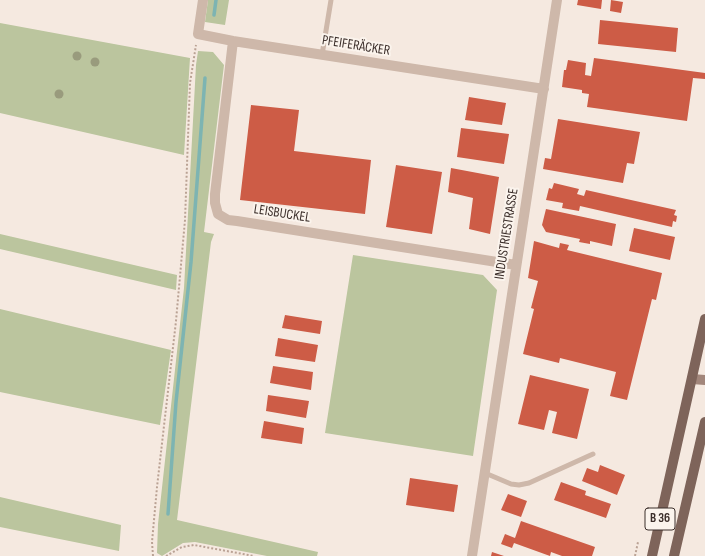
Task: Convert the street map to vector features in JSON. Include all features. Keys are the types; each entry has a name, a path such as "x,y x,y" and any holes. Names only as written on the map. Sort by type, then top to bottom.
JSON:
{"main road":[{"name":"B 36","path":"652,556 705,319"},
{"name":"B 36","path":"674,556 705,422"}],"street":[{"path":"198,34 203,0"},
{"name":"INDUSTRIESTRASSE","path":"472,556 558,0"},
{"name":"PFEIFERÄCKER","path":"198,34 233,41 544,89"},
{"name":"LEISBUCKEL","path":"233,41 215,203 218,214 222,218 516,265"},
{"path":"692,379 705,380"}],"lane":[{"path":"322,55 331,0"},
{"path":"485,473 511,484 519,485 529,483 593,454"}],"path":[{"path":"153,556 152,542 157,487 176,321 185,220 190,83 198,34"},
{"path":"635,556 638,542"},
{"path":"166,556 182,547 194,545 254,556"}],"green space":[{"path":"208,0 229,0 225,25 205,22"},
{"path":"0,23 190,58 184,155 0,113"},
{"path":"198,51 213,52 224,65 204,232 214,234 211,242 177,520 318,552 317,556 267,556 195,542 183,543 162,556 157,553 158,524 184,288"},
{"path":"0,234 177,275 176,290 0,249"},
{"path":"353,255 483,275 497,290 473,456 325,433"},
{"path":"0,309 171,350 160,425 0,392"},
{"path":"0,497 121,525 119,551 0,527"}],"building":[{"path":"578,0 602,0 601,9 577,5"},
{"path":"611,0 623,2 621,13 610,11"},
{"path":"600,20 678,28 676,52 598,44"},
{"path":"594,58 705,73 705,79 693,78 687,121 587,107 589,94 582,93 582,90 562,87 564,70 566,70 568,60 586,63 585,75 591,76"},
{"path":"469,97 506,103 502,125 465,120"},
{"path":"251,105 299,110 294,151 371,160 365,214 240,200"},
{"path":"558,119 640,132 634,164 627,163 623,183 543,169 545,158 551,159"},
{"path":"461,128 509,134 504,164 457,157"},
{"path":"396,165 442,172 432,234 386,227"},
{"path":"451,168 499,177 490,234 469,229 473,198 448,192"},
{"path":"554,183 579,189 577,194 584,196 586,190 676,210 674,215 677,216 676,222 673,221 672,227 580,206 579,211 562,208 563,203 546,200 549,188 552,189"},
{"path":"546,209 616,224 612,246 590,241 590,244 579,242 580,239 546,232 542,225"},
{"path":"634,228 675,237 670,260 629,251"},
{"path":"534,241 559,248 560,243 569,245 567,250 662,273 656,300 652,299 627,400 610,396 616,372 560,358 559,363 523,354 534,309 531,308 538,281 528,278"},
{"path":"285,315 322,321 320,334 282,328"},
{"path":"278,338 318,345 315,362 275,356"},
{"path":"273,366 313,372 311,390 270,383"},
{"path":"530,375 589,389 577,439 552,433 557,412 549,410 544,430 518,424"},
{"path":"268,395 309,401 306,418 266,411"},
{"path":"264,421 304,428 302,444 261,438"},
{"path":"600,465 625,475 617,495 582,481 587,468 598,472"},
{"path":"410,478 458,485 454,512 406,505"},
{"path":"561,482 586,491 585,495 611,504 606,518 554,500"},
{"path":"508,494 527,501 521,517 501,510"},
{"path":"521,521 595,547 592,556 562,556 551,552 550,556 514,543 512,548 501,544 505,534 515,538"},
{"path":"492,552 504,556 491,556"}],"waterway":[{"path":"214,15 216,0"},
{"path":"168,514 176,402 191,262 205,78"}]}
